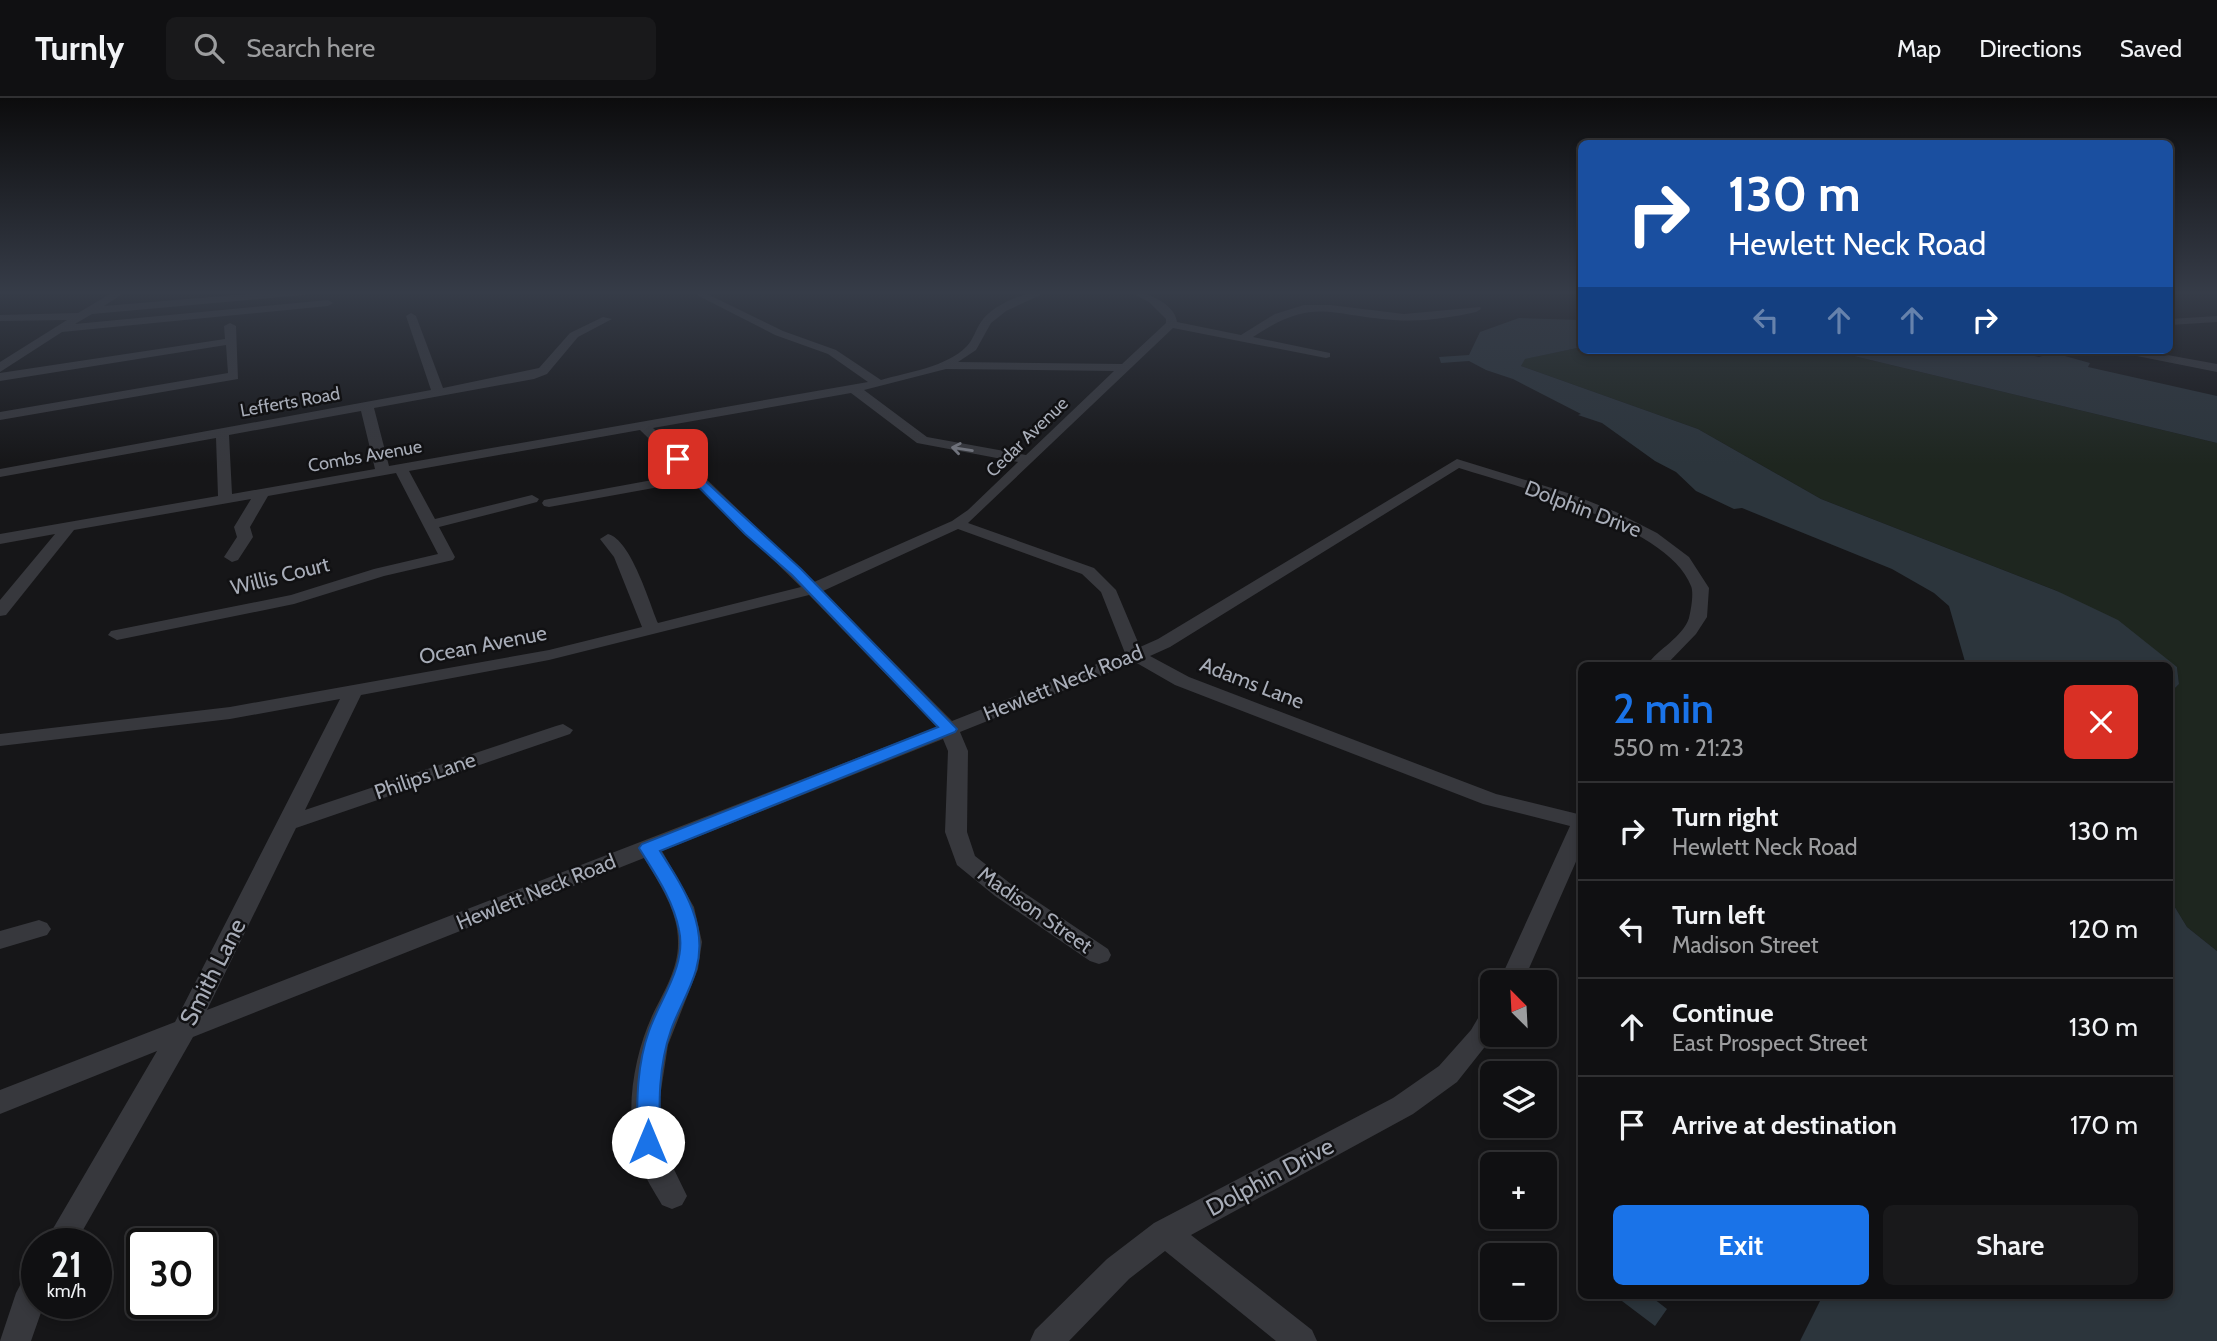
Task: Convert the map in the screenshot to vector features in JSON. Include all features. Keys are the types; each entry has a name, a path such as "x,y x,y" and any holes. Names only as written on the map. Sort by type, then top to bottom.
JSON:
{"street":[{"path":"0,368 27,349"},
{"path":"0,377 180,349"},
{"path":"0,416 234,376 232,349"},
{"path":"423,349 438,393"},
{"name":"Lefferts Road","path":"0,473 538,373 561,349"},
{"path":"824,349 879,384"},
{"path":"945,365 970,349"},
{"name":"Cedar Avenue","path":"957,524 973,513 1145,349"},
{"path":"1297,349 1326,355"},
{"path":"0,354 19,354"},
{"path":"2143,354 2217,368"},
{"path":"945,365 1125,368"},
{"name":"Combs Avenue","path":"0,539 855,390 945,365"},
{"path":"855,390 922,440 1029,460"},
{"path":"367,406 371,432 383,471"},
{"name":"Madison Street","path":"643,426 813,589 949,729 958,751 956,832 965,860 1003,890 1100,955"},
{"path":"222,432 225,500"},
{"name":"Hewlett Neck Road","path":"0,1102 182,1033 1135,655 1164,642 1260,586 1457,464 1475,469"},
{"name":"Dolphin Drive","path":"1475,469 1629,523 1661,541 1681,559 1698,583 1701,595 1699,616 1685,636 1659,662"},
{"path":"401,470 430,525 532,499"},
{"path":"549,503 695,475"},
{"path":"232,557 244,537 242,527 263,492"},
{"path":"957,524 1088,571 1108,590 1135,655"},
{"name":"Ocean Avenue","path":"0,740 230,713 549,655 813,589 957,524"},
{"name":"Willis Court","path":"117,635 294,599 380,572 447,557 430,525"},
{"path":"0,611 69,527"},
{"path":"608,539 622,556 652,630"},
{"name":"Adams Lane","path":"1135,655 1182,681 1412,770 1490,799 1578,822"},
{"name":"Smith Lane","path":"68,1228 182,1033 353,692"},
{"name":"Philips Lane","path":"288,823 563,730"},
{"path":"1516,970 1578,832"},
{"path":"649,848 677,892 689,930 686,970 659,1031 648,1082 648,1142 654,1163 672,1196"},
{"path":"0,940 39,929"},
{"name":"Dolphin Drive","path":"1046,1341 1118,1269 1165,1233 1403,1106 1448,1074 1480,1037"},
{"path":"1165,1233 1301,1341"},
{"path":"15,1341 22,1319"}],"shaded area":[{"path":"1472,349 1572,349 1525,359 1521,366 1698,429 1821,499 2057,591 2118,620 2171,662 1965,662 1949,606 1934,593 1892,569 1742,508 1734,509 1696,491 1676,472 1655,461 1602,423 1578,415 1581,414 1513,379 1469,361 1441,363 1439,357 1469,355"},
{"path":"1572,349 1578,349 1578,354 1846,354 2217,443 2217,951 2187,927 2173,904 2173,690 2179,684 2177,667 2173,662 2057,591 1821,499 1698,429 1521,366 1524,359"},
{"path":"1846,354 2025,354 2039,357 2058,354 2090,363 2088,367 2217,396 2217,443"},
{"path":"2173,664 2177,667 2179,684 2173,690"},
{"path":"2173,904 2187,927 2217,951 2217,1341 1800,1341 1821,1299 2173,1299"},
{"path":"1619,1299 1654,1299 1667,1309 1655,1326"}],"route":[{"path":"648,1142 648,1082 659,1031 686,970 690,943 689,930 677,892 649,848 949,729 796,572 750,531 678,459"}]}
